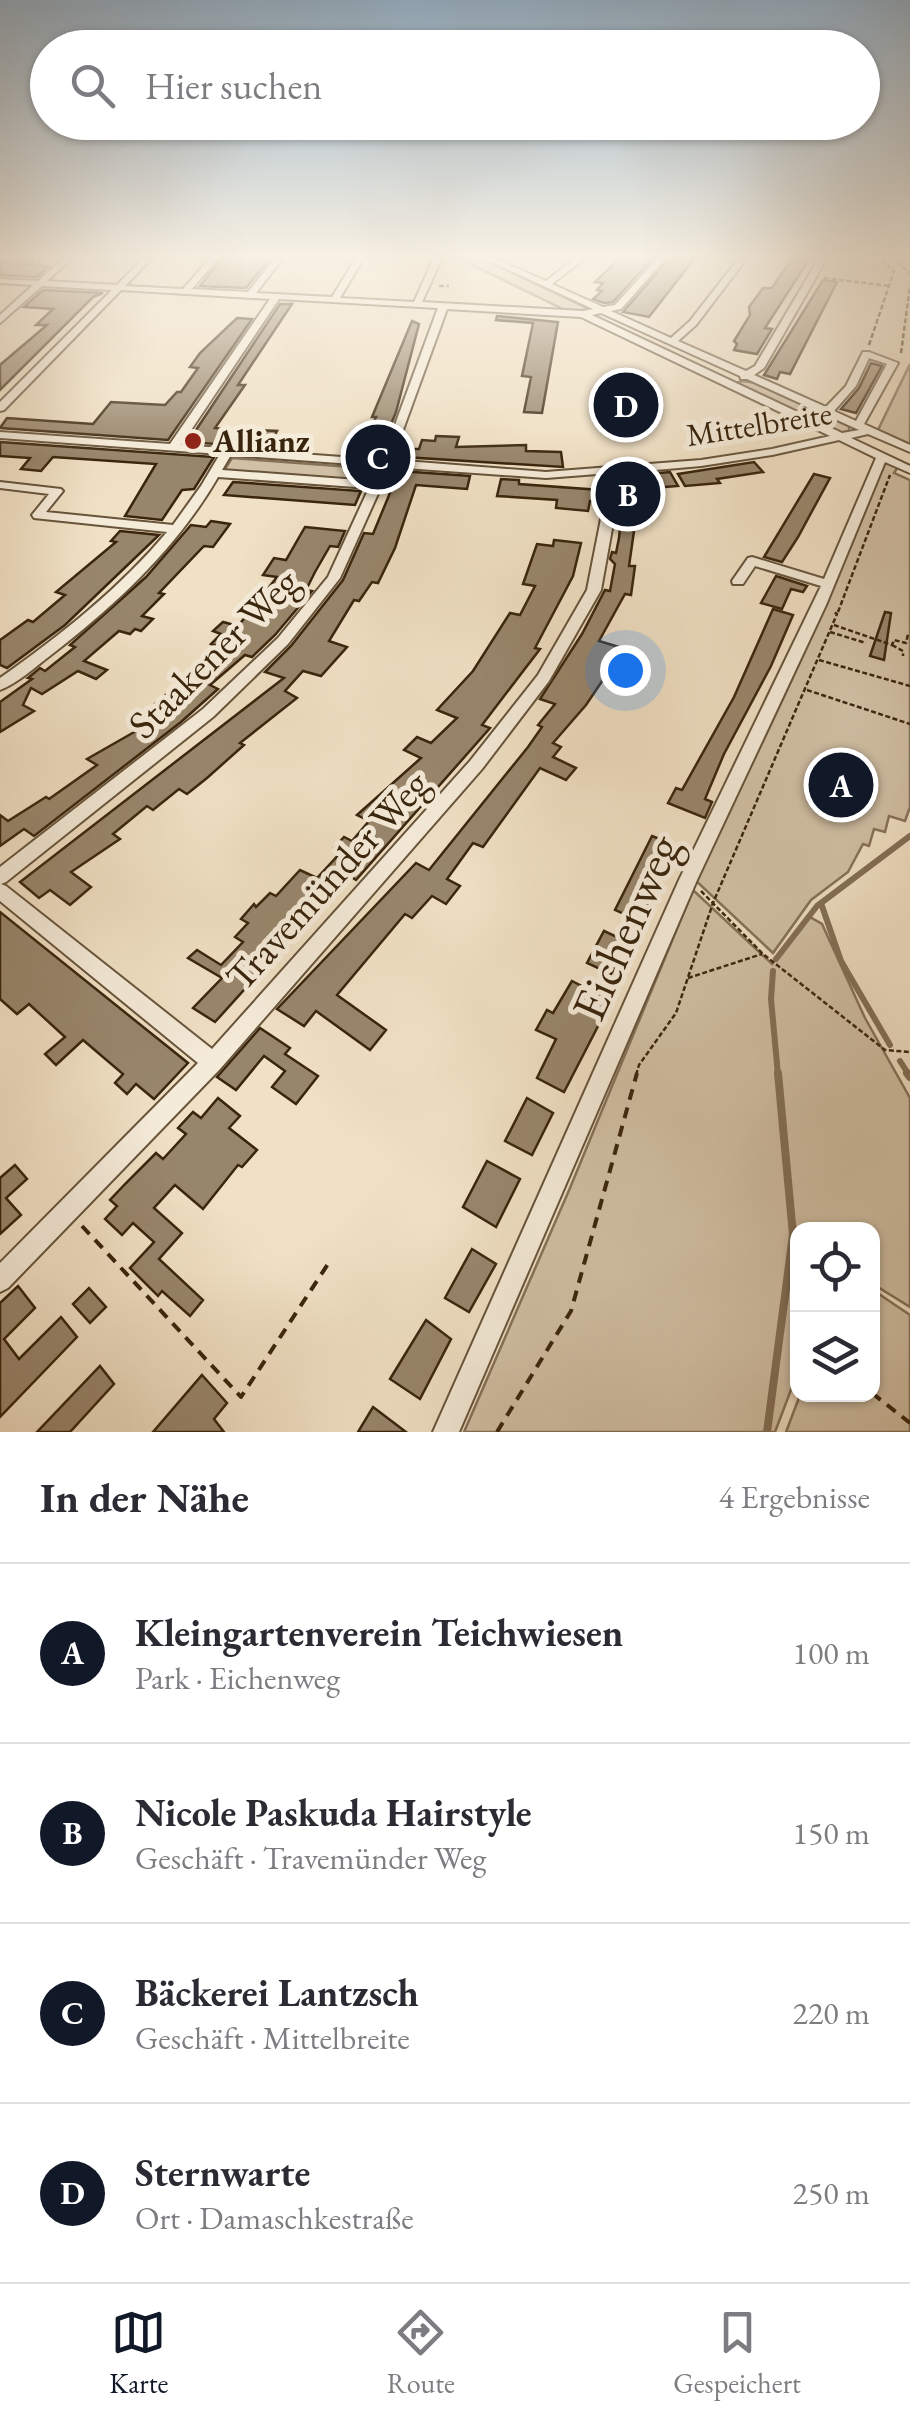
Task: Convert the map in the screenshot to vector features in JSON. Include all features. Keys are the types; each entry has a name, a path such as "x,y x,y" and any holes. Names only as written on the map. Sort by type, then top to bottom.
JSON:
{"street":[{"path":"0,408 82,325"},
{"path":"174,447 257,325"},
{"name":"Staakener Weg","path":"0,878 148,763 283,641 334,578 386,463 436,325"},
{"path":"605,325 904,467"},
{"path":"634,325 910,450"},
{"path":"672,342 691,325"},
{"path":"726,385 758,368 783,325"},
{"path":"828,412 840,403 866,354 893,362 863,429"},
{"name":"Mittelbreite","path":"0,435 546,474 701,463 844,438 863,429"},
{"path":"0,686 101,610 154,559 228,451"},
{"name":"Eichenweg","path":"446,1432 688,880 828,609 828,584 882,457"},
{"name":"Travemünder Weg","path":"0,1280 213,1062 476,766 544,678 594,590 616,472"},
{"path":"215,473 376,485"},
{"path":"0,486 57,491 38,515 177,529"},
{"path":"738,581 752,561 828,584"},
{"path":"0,891 213,1062"}],"path":[{"path":"866,354 877,325"},
{"path":"842,607 890,473 904,467"},
{"path":"497,1432 570,1311 639,1065 676,1013 714,903 833,625 828,609 850,608"},
{"path":"833,625 892,644 904,656"},
{"path":"830,632 866,643"},
{"path":"872,639 876,633"},
{"path":"892,644 894,640 906,643 908,634"},
{"path":"818,659 910,686"},
{"path":"805,689 910,724"},
{"path":"688,880 763,954 885,1050 910,1052"},
{"path":"687,978 763,954"},
{"path":"67,1210 241,1397 328,1264"},
{"path":"880,1399 910,1423"}],"shaded area":[{"path":"910,364 910,444 878,430"},
{"path":"756,383 849,426 849,433 733,384"},
{"path":"232,458 378,469 372,483 223,472"},
{"path":"885,461 898,467 894,473 910,480 910,807 905,821 889,816 885,832 874,829 869,846 863,844 848,872 811,900 773,953 694,879 795,673"},
{"path":"693,890 772,964 808,916 822,924 865,1018 910,1098 910,1307 880,1288 880,1222 790,1222 790,1392 775,1432 464,1432"},
{"path":"880,1295 910,1315 910,1432 786,1432 797,1402 880,1402"}],"building":[{"path":"36,325 65,325 0,390 0,365 47,325"},
{"path":"230,325 248,325 168,440 0,428 7,418 93,424 111,402 165,405 181,392 198,368 190,367"},
{"path":"266,325 278,325 238,385 245,385 215,428 224,429 221,433 252,436 256,430 277,431 268,448 188,442"},
{"path":"410,325 419,325 396,412 378,456 361,455 376,417 372,417"},
{"path":"533,325 558,325 542,413 524,412 531,377 522,376"},
{"path":"744,325 767,325 765,328 772,329 757,354 734,350 734,341"},
{"path":"795,325 815,325 790,374 780,372 777,379 764,375"},
{"path":"871,363 882,366 856,413 841,409 859,388"},
{"path":"436,436 459,437 456,447 526,445 526,451 561,452 563,467 404,457 407,449 419,449 422,440 435,441"},
{"path":"0,442 214,457 194,489 182,490 162,520 125,516 156,464 53,457 41,471 21,469 30,458 0,456"},
{"path":"754,462 763,472 717,479 720,483 685,486 678,474"},
{"path":"399,471 470,476 467,489 416,485 395,548 378,583 372,582 359,601 354,600 329,641 347,647 321,676 303,671 285,691 297,698 240,743 244,745 207,778 187,794 179,789 153,810 147,806 113,834 120,839 71,872 91,887 70,905 50,890 39,898 20,882 284,678 265,672 291,646 343,580 364,533 373,534"},
{"path":"670,472 678,486 640,489 629,566 635,566 631,595 625,594 599,641 639,653 630,673 611,668 553,743 561,747 553,757 576,768 566,780 540,768 483,847 473,843 447,879 460,886 446,904 432,896 412,918 405,914 337,995 386,1030 370,1050 316,1011 304,1026 277,1009 416,863 429,870 528,747 542,727 538,725 555,704 540,699 605,590 610,591 615,564 610,559 612,552 616,553 619,538 625,476"},
{"path":"814,474 830,478 798,537 782,562 764,557"},
{"path":"501,479 600,490 599,502 590,501 588,511 556,508 557,500 497,496"},
{"path":"233,482 361,491 355,505 224,495"},
{"path":"211,521 230,524 213,547 204,546 159,593 164,594 142,616 153,619 141,631 119,631 84,661 107,670 96,679 78,671 42,694 31,688 23,705 34,711 0,732 0,702 32,679 28,678 40,668 45,671 75,647 70,645 146,577 191,525 206,527"},
{"path":"305,527 345,531 338,547 330,546 315,572 306,590 312,591 275,635 252,657 245,655 210,685 218,689 181,722 34,836 24,829 0,846 0,815 8,821 46,797 49,799 97,765 87,759 136,731 156,714 148,710 221,648 211,644 221,634 213,631 223,622 238,626 277,577 263,575 274,558 286,560"},
{"path":"120,531 159,535 65,625 7,668 0,665 0,640 28,620 33,622 65,595 56,592 116,542 111,541"},
{"path":"554,540 581,543 573,576 535,648 540,649 482,725 490,728 356,880 341,871 305,914 310,917 215,1022 193,1008 222,978 188,958 197,950 221,965 243,942 235,937 248,923 241,919 254,904 256,907 270,893 276,896 300,870 317,878 341,852 334,848 344,837 352,841 369,821 357,815 421,758 404,750 417,737 431,743 457,718 437,710 473,671 510,613 520,615 535,586 523,584 537,544 553,546"},
{"path":"776,576 807,586 803,592 791,589 782,609 761,603"},
{"path":"773,609 793,615 724,754 705,799 712,802 705,818 668,803 676,788 682,790 734,697"},
{"path":"885,612 891,613 884,660 870,656"},
{"path":"652,836 677,846 640,921 615,910"},
{"path":"0,912 188,1063 154,1099 136,1084 127,1094 115,1083 123,1074 83,1040 56,1065 45,1054 65,1037 29,1004 17,1014 0,999"},
{"path":"604,931 628,942 611,974 587,963"},
{"path":"572,981 611,1001 564,1092 537,1078 556,1039 536,1030 547,1010 553,1013"},
{"path":"260,1028 290,1048 285,1054 318,1076 296,1104 272,1087 285,1071 264,1056 236,1090 217,1077"},
{"path":"218,1098 240,1116 229,1128 257,1150 242,1167 238,1165 203,1209 175,1185 154,1208 182,1233 159,1259 203,1300 190,1316 162,1291 158,1296 130,1268 154,1242 133,1223 122,1235 105,1219 117,1206 110,1200 156,1153 163,1159 186,1134 178,1128 193,1112 201,1118"},
{"path":"527,1098 553,1113 532,1155 505,1141"},
{"path":"487,1161 520,1179 496,1227 463,1207"},
{"path":"15,1165 27,1179 6,1198 21,1215 0,1234 0,1178"},
{"path":"472,1249 496,1264 469,1312 445,1298"},
{"path":"18,1286 35,1308 4,1339 19,1359 61,1317 77,1337 0,1417 0,1303"},
{"path":"89,1288 106,1307 90,1323 73,1304"},
{"path":"426,1320 451,1339 420,1399 390,1379"},
{"path":"100,1366 114,1384 70,1432 37,1432"},
{"path":"202,1375 227,1403 214,1419 224,1432 153,1432"},
{"path":"373,1407 406,1432 358,1432"}],"waterway":[{"path":"776,959 817,906 910,836"},
{"path":"822,906 841,961 890,1045"},
{"path":"773,971 771,999 778,1075"},
{"path":"900,1061 909,1075"},
{"path":"767,1432 793,1235 778,1073"},
{"path":"907,1073 910,1077"}],"place":[{"name":"Sternwarte","path":"626,405"},
{"name":"Allianz","path":"193,441"},
{"name":"Bäckerei Lantzsch","path":"378,457"},
{"name":"Nicole Paskuda Hairstyle","path":"628,494"},
{"name":"Kleingartenverein Teichwiesen","path":"841,785"}]}
